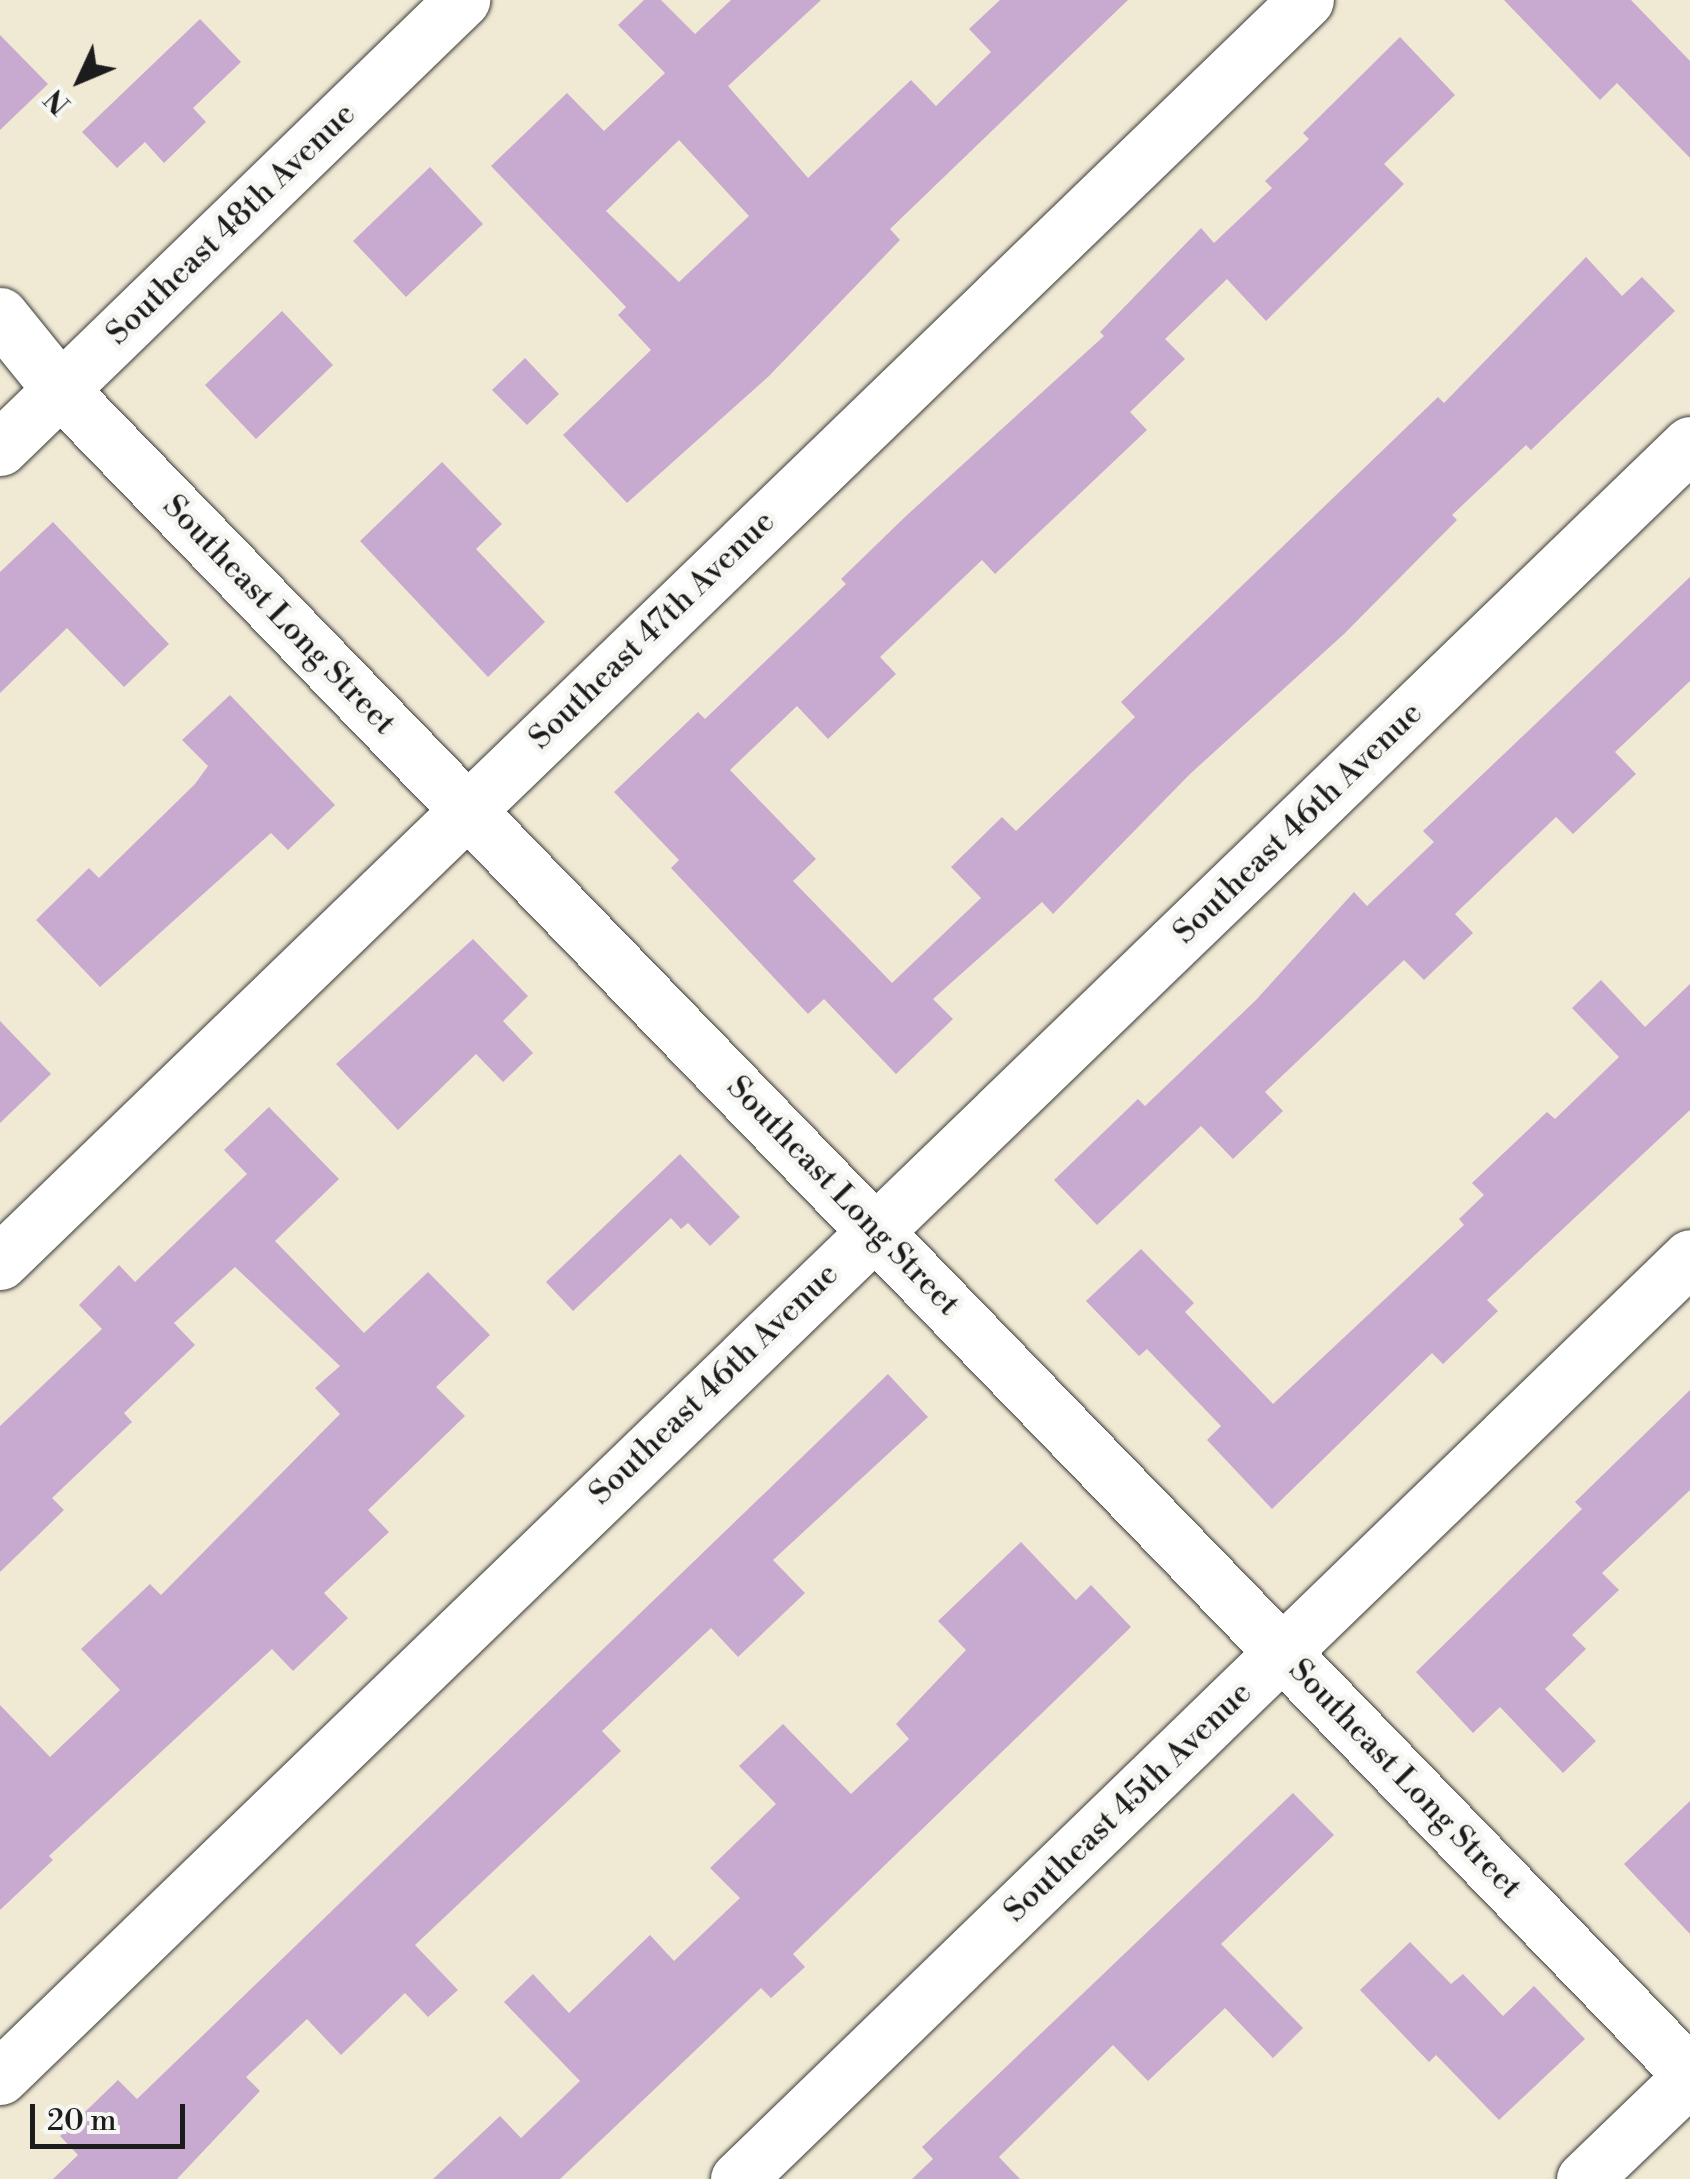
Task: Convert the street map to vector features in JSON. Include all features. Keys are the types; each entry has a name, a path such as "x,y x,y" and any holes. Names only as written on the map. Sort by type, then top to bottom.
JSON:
{"street":[{"name":"Southeast 48th Avenue","path":"0,448 462,0"},
{"name":"Southeast 47th Avenue","path":"0,1262 1306,0"},
{"name":"Southeast Long Street","path":"0,315 60,389 875,1228 1690,2076"},
{"name":"Southeast 46th Avenue","path":"0,2077 1690,444"},
{"name":"Southeast 45th Avenue","path":"738,2179 1690,1257"},
{"path":"1584,2179 1690,2076"}],"building":[{"path":"644,0 661,0 695,34 731,0 821,0 728,86 808,178 911,80 936,106 991,52 969,29 1000,0 1128,0 890,229 900,240 769,376 627,503 563,435 651,350 618,315 626,307 491,166 567,93 604,131 665,73 618,25","holes":["679,140 749,216 679,282 606,211"]},
{"path":"1504,0 1631,0 1690,61 1690,158 1617,83 1600,100"},
{"path":"200,19 241,62 193,108 206,122 164,163 145,142 117,168 82,132"},
{"path":"0,35 48,84 0,130"},
{"path":"1400,37 1455,95 1384,164 1404,184 1266,321 1227,279 1165,339 1185,359 1130,412 1147,430 995,574 982,560 880,657 896,674 828,739 797,706 730,770 816,859 793,881 892,983 981,898 951,867 1002,817 1016,831 1135,717 1121,702 1438,397 1444,403 1586,257 1622,296 1642,277 1675,311 1531,450 1526,445 1452,515 1457,520 1344,634 1190,774 1053,914 1042,902 933,999 953,1019 896,1074 824,999 808,1014 671,868 679,860 614,792 698,712 705,719 846,584 841,579 906,516 1104,336 1100,332 1201,228 1214,243 1272,188 1265,181 1309,139 1303,133"},
{"path":"430,167 483,224 406,297 353,241"},
{"path":"282,311 333,365 256,439 205,385"},
{"path":"525,358 559,394 527,425 492,390"},
{"path":"442,462 502,524 476,549 545,622 488,677 360,541"},
{"path":"53,522 169,644 124,687 67,628 0,693 0,572"},
{"path":"1690,577 1690,681 1615,752 1636,774 1573,834 1556,817 1455,914 1473,933 1424,980 1404,960 1265,1092 1283,1111 1233,1159 1201,1126 1097,1225 1054,1180 1138,1099 1145,1106 1256,1000 1354,892 1367,906 1434,842 1423,831"},
{"path":"230,695 335,805 288,850 271,833 100,987 36,920 89,868 99,878 195,784 208,766 182,740"},
{"path":"473,939 528,996 503,1021 533,1053 503,1082 476,1054 398,1130 336,1064"},
{"path":"1601,980 1645,1027 1690,984 1690,1110 1487,1300 1498,1311 1443,1364 1432,1353 1272,1509 1207,1440 1221,1426 1147,1349 1139,1356 1086,1301 1141,1249 1194,1303 1185,1312 1273,1404 1464,1225 1459,1219 1484,1195 1472,1183 1547,1112 1555,1119 1619,1057 1572,1008"},
{"path":"0,1021 51,1074 0,1123"},
{"path":"269,1107 339,1179 275,1241 364,1333 428,1272 490,1335 436,1387 465,1416 368,1510 389,1532 324,1593 348,1618 293,1671 272,1649 49,1856 53,1860 0,1910 0,1705 50,1757 120,1690 81,1649 150,1584 161,1595 340,1414 315,1388 340,1366 235,1267 174,1323 195,1345 124,1413 132,1422 52,1498 64,1510 0,1572 0,1426 102,1329 79,1305 119,1265 135,1282 247,1174 224,1150"},
{"path":"680,1154 740,1217 710,1246 688,1223 681,1229 671,1218 573,1311 546,1282"},
{"path":"888,1374 928,1417 773,1560 805,1593 738,1657 711,1628 602,1731 621,1751 415,1945 458,1990 428,2017 405,1993 341,2055 307,2019 246,2077 260,2091 177,2179 53,2179 78,2155 60,2136 118,2080 137,2099"},
{"path":"1690,1390 1690,1490 1602,1573 1619,1590 1572,1635 1586,1649 1545,1689 1596,1741 1563,1773 1500,1707 1473,1733 1416,1672 1582,1509 1575,1502"},
{"path":"1021,1542 1076,1600 1091,1585 1131,1627 793,1954 805,1967 771,1998 761,1988 560,2179 433,2179 500,2116 521,2138 580,2081 504,2002 533,1974 569,2013 650,1935 674,1961 740,1898 710,1868 776,1804 739,1766 783,1724 851,1794 909,1739 896,1724 966,1650 938,1621"},
{"path":"1293,1793 1334,1835 1221,1944 1303,2028 1273,2058 1225,2008 1148,2081 1113,2045 999,2157 1020,2179 912,2179 933,2159 922,2147"},
{"path":"1690,1801 1690,1934 1624,1864"},
{"path":"1410,1942 1451,1984 1463,1974 1503,2016 1534,1986 1585,2039 1499,2120 1436,2055 1429,2062 1360,1990"}]}
